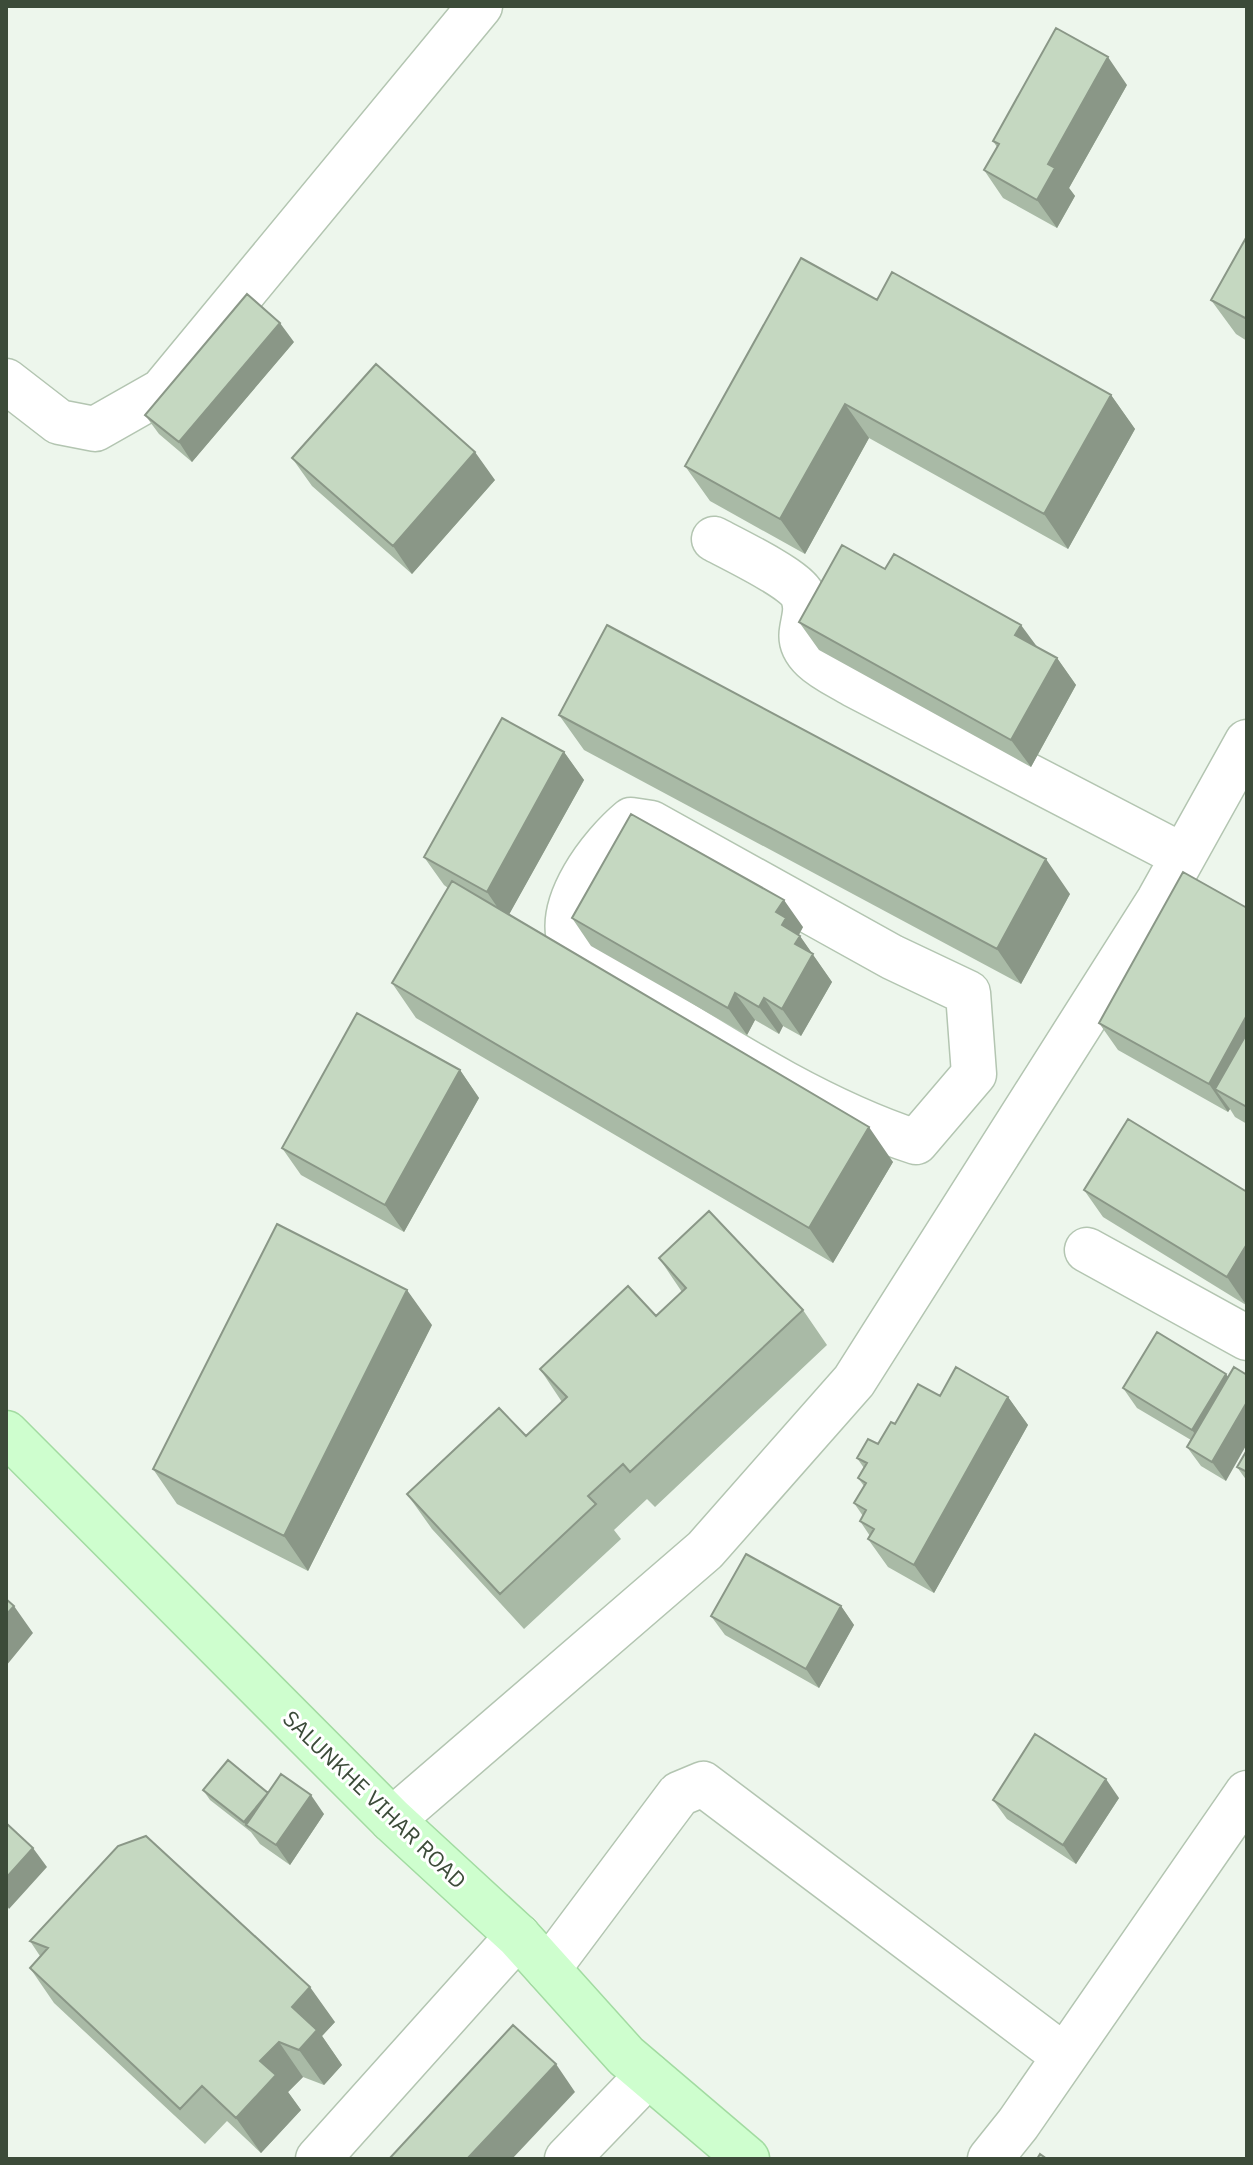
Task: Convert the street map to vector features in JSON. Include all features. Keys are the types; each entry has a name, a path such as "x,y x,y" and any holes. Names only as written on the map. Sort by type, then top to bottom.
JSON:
{"street":[{"path":"6,381 59,422 95,429 162,391 480,6"},
{"path":"714,539 786,580 801,592 806,610 803,646 813,659 854,685 1183,856"},
{"path":"392,1820 705,1550 854,1381 1159,900 1247,742"},
{"path":"631,820 651,823 892,957 968,993 974,1074 916,1142 877,1129 817,1102 588,965 572,948 566,924 578,886 615,834 631,820"},
{"path":"974,1074 1031,1101"},
{"path":"1087,1250 1247,1338"},
{"name":"SALUNKHE VIHAR ROAD","path":"6,1433 392,1820 518,1936 626,2056 747,2159"},
{"path":"548,1969 679,1794 703,1784 1064,2056"},
{"path":"990,2159 1018,2124 1247,1793"},
{"path":"318,2159 518,1936"},
{"path":"567,2159 648,2075"}],"building":[{"path":"1056,28 1108,57 1048,164 1055,168 1037,200 984,170 999,144 993,141"},
{"path":"1247,236 1247,319 1211,300"},
{"path":"801,258 877,300 892,272 1111,395 1044,514 845,404 780,519 685,466"},
{"path":"247,294 280,323 179,442 145,415"},
{"path":"376,364 475,452 393,546 292,458"},
{"path":"842,545 885,569 894,554 1021,625 1015,635 1057,658 1011,740 799,622"},
{"path":"607,625 1046,859 997,949 559,715"},
{"path":"502,718 564,752 487,892 424,857"},
{"path":"631,814 784,900 776,912 786,918 782,925 800,936 795,944 813,954 782,1009 764,998 759,1007 735,993 728,1008 572,918"},
{"path":"1183,872 1247,908 1247,1015 1209,1084 1099,1023"},
{"path":"452,881 869,1127 809,1228 392,983"},
{"path":"357,1013 460,1070 385,1205 282,1148"},
{"path":"1247,1033 1247,1107 1215,1089"},
{"path":"1128,1119 1247,1192 1247,1244 1227,1277 1084,1190"},
{"path":"709,1211 803,1310 630,1472 623,1464 588,1496 596,1504 500,1594 407,1494 499,1408 526,1436 567,1397 540,1369 628,1286 656,1316 686,1288 659,1258"},
{"path":"277,1224 407,1290 284,1536 153,1469"},
{"path":"1157,1332 1226,1374 1192,1430 1123,1388"},
{"path":"956,1367 1008,1397 914,1565 868,1539 874,1529 860,1521 866,1510 854,1503 866,1483 858,1478 867,1463 857,1458 868,1439 878,1444 891,1422 895,1424 918,1384 940,1396"},
{"path":"1234,1367 1247,1375 1247,1402 1212,1462 1187,1447"},
{"path":"1247,1450 1247,1472 1237,1467"},
{"path":"746,1554 841,1606 806,1669 711,1616"},
{"path":"6,1599 14,1606 6,1615"},
{"path":"1035,1734 1106,1779 1063,1845 993,1800"},
{"path":"228,1760 268,1793 244,1822 203,1790"},
{"path":"281,1774 311,1795 276,1845 246,1825"},
{"path":"6,1823 33,1848 6,1878"},
{"path":"146,1836 310,1987 292,2007 317,2030 299,2050 279,2042 260,2061 276,2075 236,2118 202,2086 180,2109 30,1968 48,1948 30,1941 118,1846"},
{"path":"513,2025 556,2064 467,2159 389,2159"}]}
